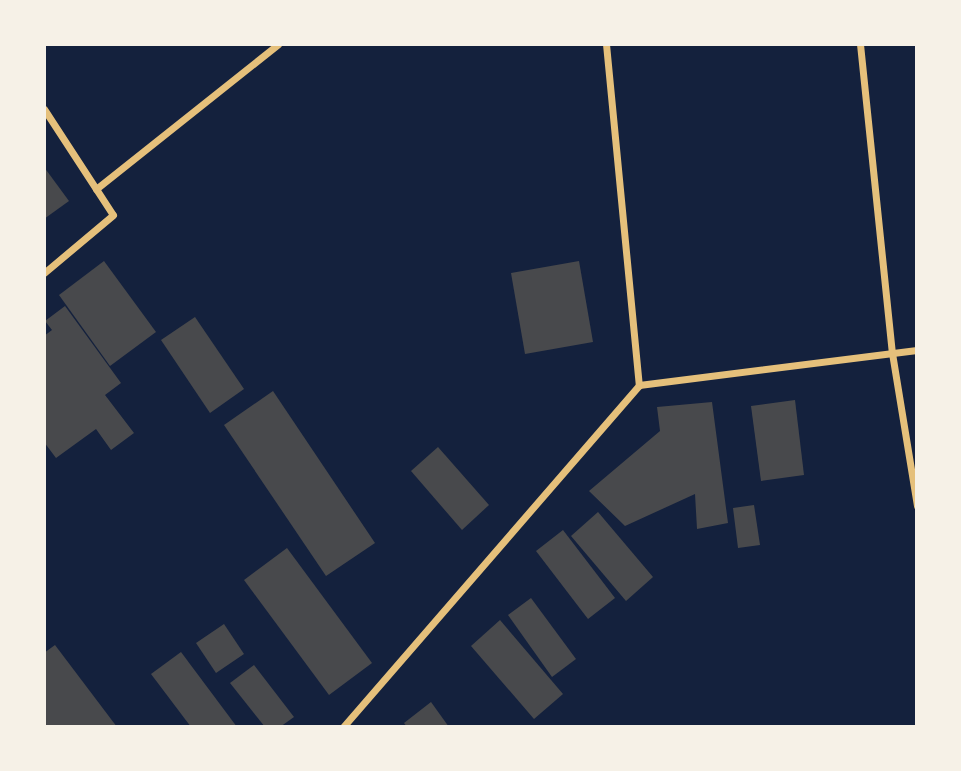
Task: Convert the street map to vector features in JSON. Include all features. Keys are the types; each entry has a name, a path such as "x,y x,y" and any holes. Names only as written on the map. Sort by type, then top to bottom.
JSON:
{"street":[{"path":"96,189 278,44"},
{"path":"606,44 639,385"},
{"path":"860,44 892,353 917,506"},
{"path":"44,109 113,215 44,274"},
{"path":"343,727 639,385 917,349"}],"building":[{"path":"44,167 69,201 44,219"},
{"path":"104,261 156,332 110,366 59,295"},
{"path":"579,261 593,342 525,354 511,273"},
{"path":"65,306 121,383 105,395 134,433 111,450 96,429 56,458 44,442 44,336 52,330 45,321"},
{"path":"195,317 244,389 210,413 161,340"},
{"path":"273,391 375,543 326,576 224,425"},
{"path":"795,400 804,475 761,481 751,406"},
{"path":"712,402 728,523 697,529 695,494 625,526 589,491 660,431 657,407"},
{"path":"438,447 489,505 462,530 411,471"},
{"path":"754,505 760,545 738,548 733,508"},
{"path":"598,512 653,577 626,601 571,536"},
{"path":"563,530 615,598 588,619 536,551"},
{"path":"287,548 372,663 329,695 244,580"},
{"path":"531,598 576,659 552,677 508,615"},
{"path":"500,620 563,694 534,719 471,646"},
{"path":"224,624 244,654 216,673 196,643"},
{"path":"55,645 117,727 44,727 44,653"},
{"path":"181,652 237,727 191,727 151,674"},
{"path":"254,665 294,717 280,727 265,727 230,683"},
{"path":"431,702 449,727 407,727 404,723"}]}
